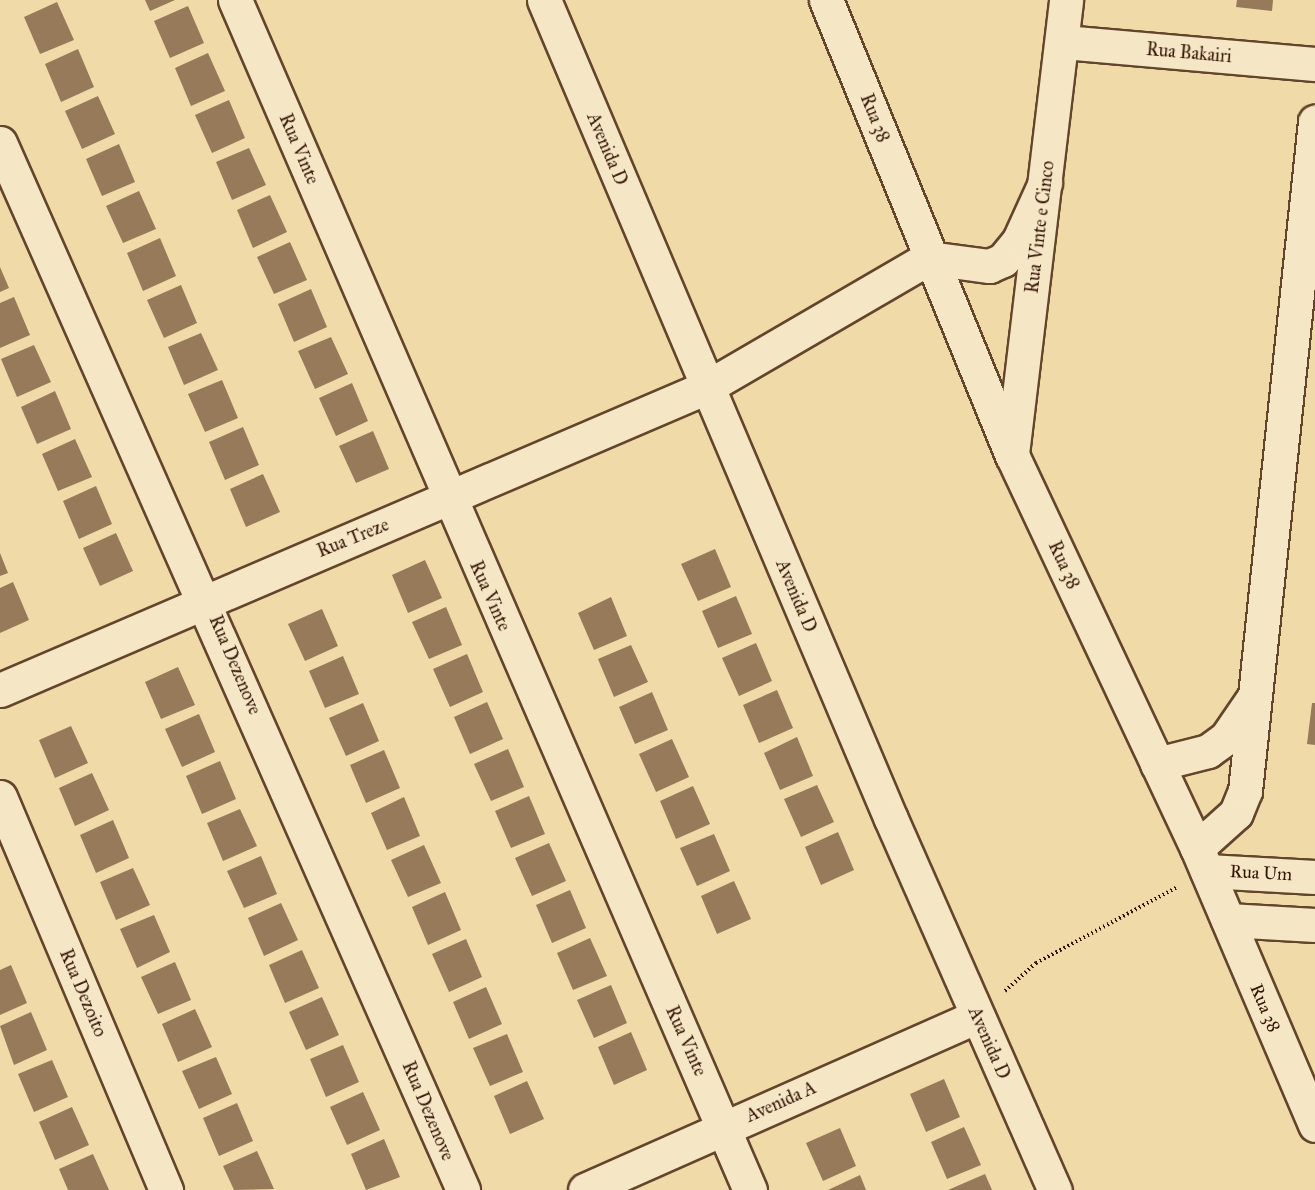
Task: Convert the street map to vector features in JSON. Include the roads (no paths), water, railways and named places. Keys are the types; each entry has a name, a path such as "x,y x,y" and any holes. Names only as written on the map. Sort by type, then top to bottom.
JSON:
{"street":[{"name":"Rua Vinte","path":"236,0 447,499 750,1190"},
{"name":"Avenida D","path":"544,0 976,1016 1055,1190"},
{"name":"Rua 38","path":"826,0 929,258 1012,454 1202,860 1315,1125"},
{"name":"Rua Vinte e Cinco","path":"1012,454 1063,42 1066,0"},
{"name":"Rua Bakairi","path":"1063,42 1315,64"},
{"path":"1202,860 1242,801 1315,122"},
{"name":"Rua Dezenove","path":"0,143 206,598 463,1190"},
{"path":"929,258 989,266 1003,260 1019,240 1045,183"},
{"name":"Rua Treze","path":"0,690 206,598 447,499 707,387 929,258"},
{"path":"1157,764 1208,751 1226,738 1254,696"},
{"name":"Rua Dezoito","path":"0,797 166,1190"},
{"name":"Rua Um","path":"1202,860 1315,877"},
{"path":"1228,920 1315,925"},
{"name":"Avenida A","path":"585,1190 976,1016"}]}
